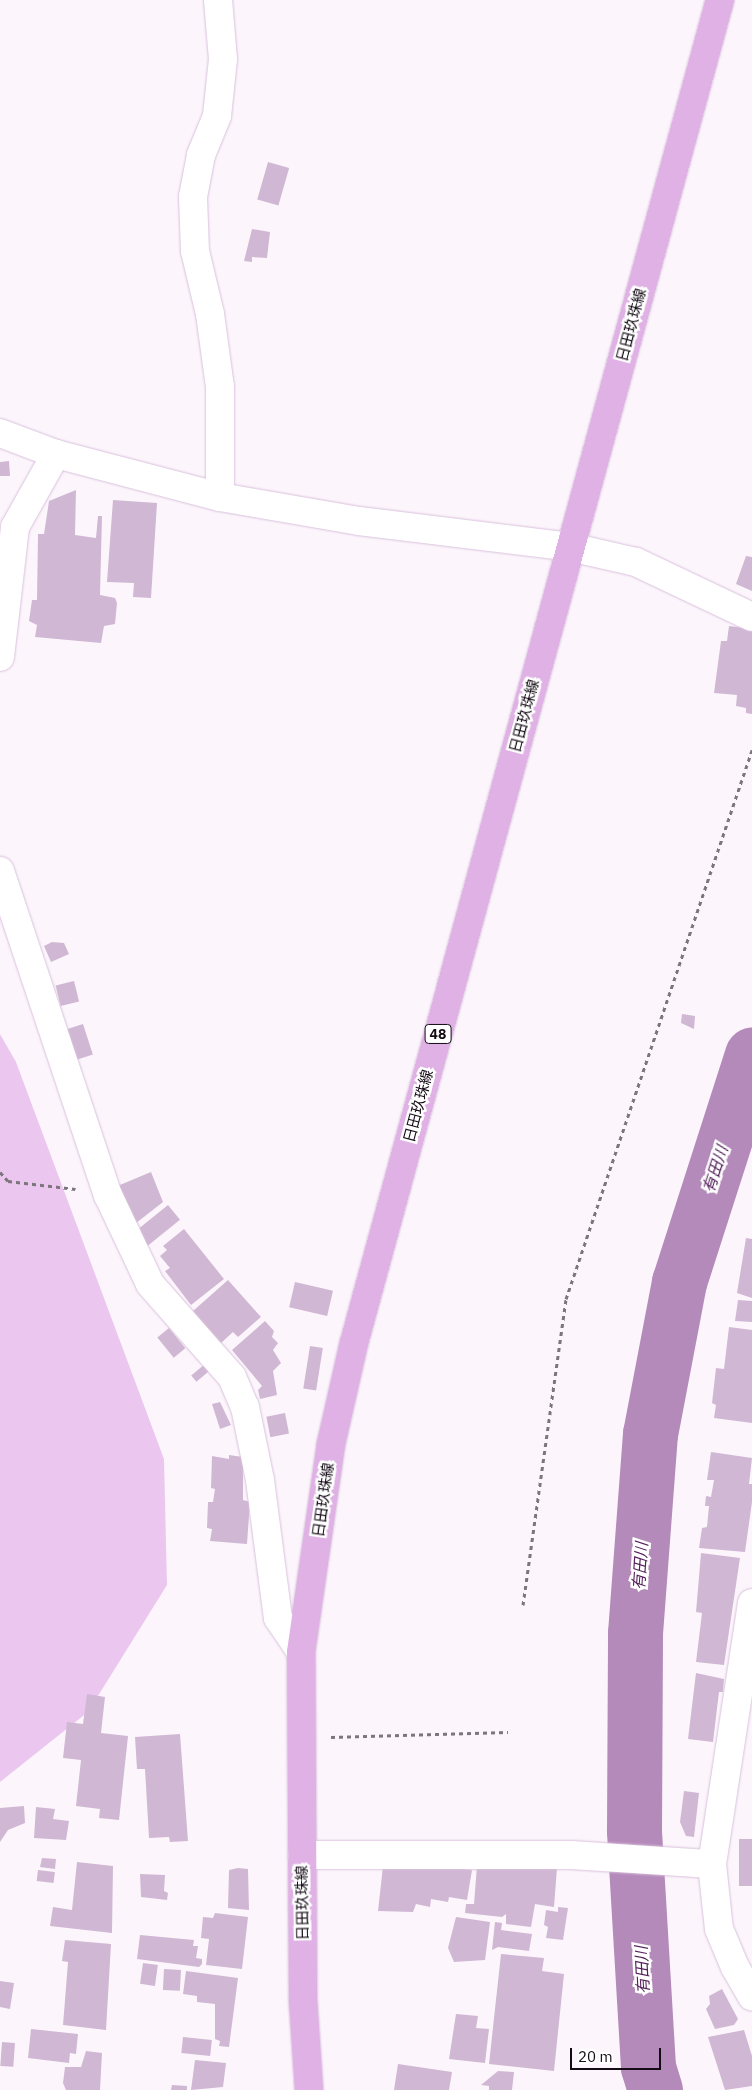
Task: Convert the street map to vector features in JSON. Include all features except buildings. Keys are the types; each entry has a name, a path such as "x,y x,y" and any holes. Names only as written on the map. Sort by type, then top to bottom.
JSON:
{"main road":[{"name":"日田玖珠線","path":"309,2090 303,1999 301,1652 331,1444 354,1343 720,0"}],"street":[{"path":"218,0 223,59 217,116 202,155 193,197 195,251 210,314 220,387 220,497"},
{"path":"0,433 56,454 220,497 359,521 570,547 636,562 752,617"},
{"path":"0,657 15,527 56,454"},
{"path":"0,871 108,1195 150,1284 232,1377 245,1407 260,1480 278,1618 301,1652"},
{"path":"752,1603 712,1864 719,1929 735,1967 752,1996"},
{"path":"302,1855 571,1854 712,1864"}],"path":[{"path":"523,1605 566,1298 752,750"},
{"path":"0,1172 8,1181 108,1195"},
{"path":"301,1738 508,1732"}],"shaded area":[{"path":"0,1034 16,1062 164,1459 167,1585 88,1712 0,1782"}],"waterway":[{"name":"有田川","path":"655,2090 648,2067 634,1830 635,1633 650,1434 679,1282 752,1054"}]}
